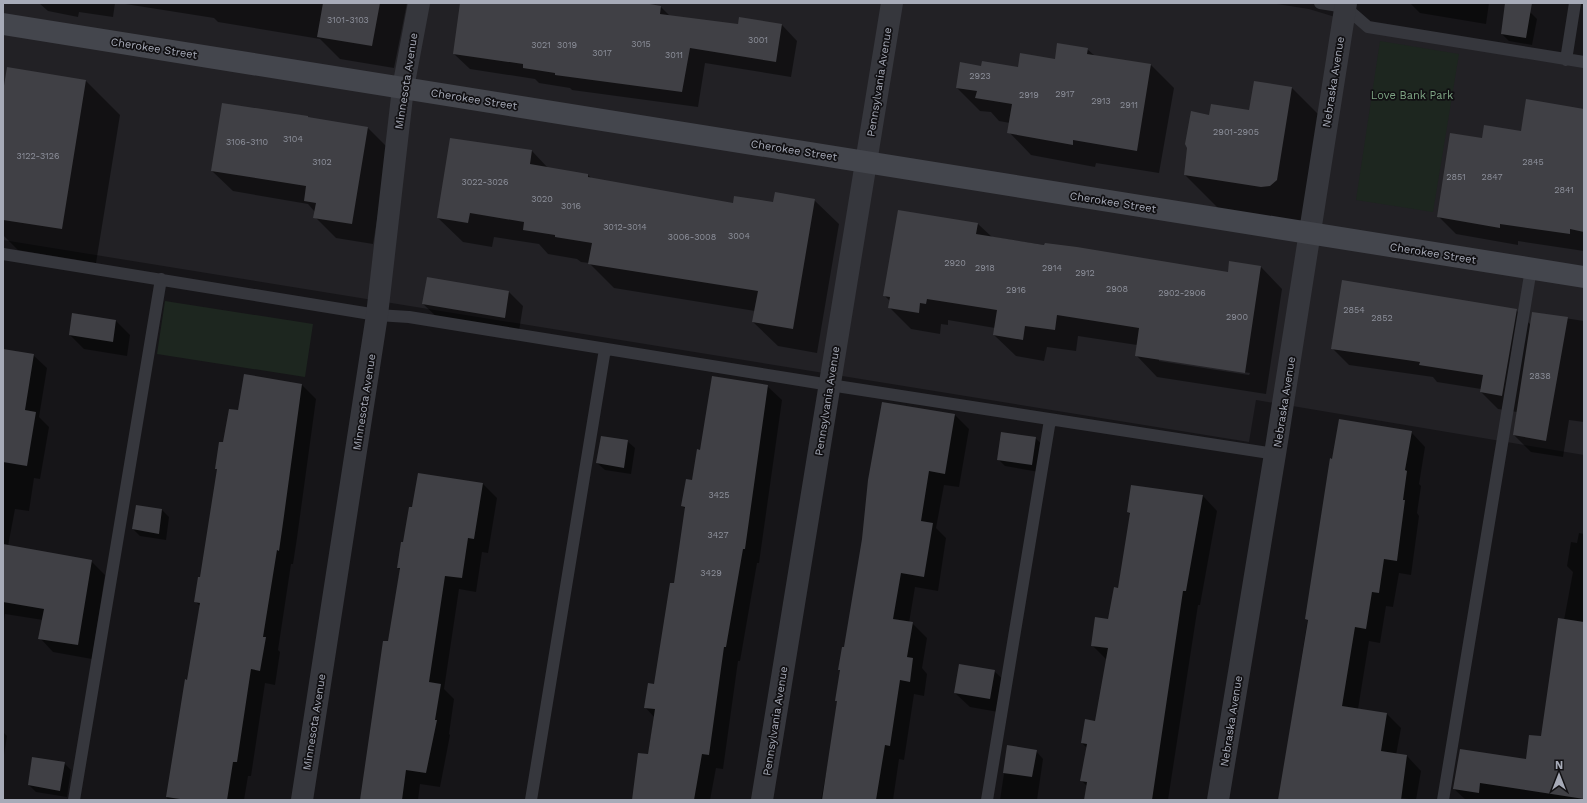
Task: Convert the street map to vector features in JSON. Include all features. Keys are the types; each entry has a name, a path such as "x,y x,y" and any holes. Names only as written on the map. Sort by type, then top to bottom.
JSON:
{"street":[{"name":"Minnesota Avenue","path":"302,800 377,314 403,88 419,3"},
{"name":"Pennsylvania Avenue","path":"762,800 892,3"},
{"name":"Nebraska Avenue","path":"1218,800 1275,454 1345,5"},
{"name":"Cherokee Street","path":"3,24 1584,277"}],"lane":[{"path":"1320,3 1345,5 1368,27 1584,62"},
{"path":"1566,60 1574,3"},
{"path":"3,254 377,314 409,316 830,385 1275,454"},
{"path":"1443,800 1531,269"},
{"path":"74,800 161,279"},
{"path":"531,800 605,349"},
{"path":"988,800 1050,420"}],"shaded area":[{"path":"3,3 1271,3 1309,9 1368,27 1584,62 1584,455 1256,400 1249,442 3,240"}],"green space":[{"name":"Love Bank Park","path":"1380,41 1459,54 1433,212 1356,200"},
{"path":"165,301 313,324 305,377 157,354"}],"building":[{"path":"323,3 380,3 372,46 317,37"},
{"path":"460,3 644,3 661,6 660,14 738,24 739,17 782,24 776,62 690,48 682,92 555,75 555,73 523,68 523,64 453,54"},
{"path":"1505,3 1532,3 1526,38 1501,34"},
{"path":"1057,43 1088,48 1087,54 1151,64 1137,151 1073,140 1073,145 1007,133 1012,104 975,98 977,91 956,88 960,62 981,66 982,61 1018,67 1020,53 1055,59"},
{"path":"7,67 86,80 62,229 3,220 3,92"},
{"path":"1254,81 1292,87 1277,180 1270,186 1261,187 1184,175 1187,148 1185,144 1191,111 1209,115 1211,104 1249,110"},
{"path":"1526,99 1584,109 1584,232 1570,229 1570,234 1500,224 1500,228 1437,217 1450,133 1482,138 1484,125 1521,131"},
{"path":"222,103 368,127 352,224 313,218 316,203 304,201 306,186 211,171"},
{"path":"450,138 532,150 530,164 588,174 588,177 733,203 734,196 773,202 775,192 815,199 793,329 752,322 758,291 588,264 592,243 523,230 524,222 470,213 468,223 437,218"},
{"path":"898,210 978,223 976,234 1044,245 1045,243 1077,247 1228,272 1229,261 1261,266 1245,373 1135,356 1139,328 1057,315 1055,330 1025,326 1023,340 993,335 997,310 927,299 926,304 920,303 919,313 888,308 890,297 883,296"},
{"path":"427,277 509,291 505,318 422,304"},
{"path":"1342,280 1517,309 1502,396 1480,392 1483,375 1419,365 1420,362 1331,349"},
{"path":"1532,312 1568,317 1546,441 1513,435"},
{"path":"72,313 116,320 113,342 69,335"},
{"path":"3,349 34,354 25,410 36,412 27,466 3,462"},
{"path":"244,374 302,384 279,551 277,550 263,637 266,637 260,671 251,669 237,762 233,762 227,800 187,800 166,797 185,679 187,680 200,603 194,602 198,577 200,577 217,469 215,469 219,442 223,442 229,409 238,410"},
{"path":"712,376 768,385 745,549 743,549 726,647 724,647 709,755 702,754 694,800 632,800 638,753 648,754 655,709 644,708 648,683 654,684 670,583 674,583 685,507 681,506 686,479 692,480 697,449 700,450"},
{"path":"882,402 955,414 945,474 929,471 921,521 933,523 924,577 901,573 893,619 913,622 907,657 913,658 910,682 900,680 890,746 885,745 876,800 822,800 837,701 835,701 840,670 838,670 842,647 844,647 862,539 868,480"},
{"path":"1339,419 1412,431 1405,470 1407,471 1403,500 1405,500 1397,561 1384,559 1379,593 1372,592 1366,629 1355,627 1342,706 1387,713 1381,751 1407,755 1401,800 1278,800 1308,620 1305,619 1330,458 1332,459"},
{"path":"1001,432 1036,437 1032,465 997,460"},
{"path":"601,436 628,440 624,468 596,463"},
{"path":"418,473 483,483 474,539 468,538 462,578 445,576 429,682 441,684 435,720 437,720 426,773 406,770 402,800 360,800 383,641 388,641 400,568 397,568 401,542 403,542 409,507 412,507"},
{"path":"1131,485 1203,495 1186,591 1183,591 1152,800 1084,800 1087,782 1080,781 1087,744 1081,743 1085,719 1095,721 1108,648 1091,646 1095,617 1108,619 1114,587 1118,588 1130,513 1127,512"},
{"path":"136,505 162,509 159,534 132,529"},
{"path":"3,544 92,560 78,645 38,639 44,609 3,602"},
{"path":"1558,618 1584,622 1584,799 1480,783 1479,793 1453,789 1460,749 1526,759 1529,735 1541,736"},
{"path":"959,664 995,670 990,699 954,693"},
{"path":"1007,745 1037,750 1032,777 1003,773"},
{"path":"32,757 65,762 60,791 28,785"}]}
